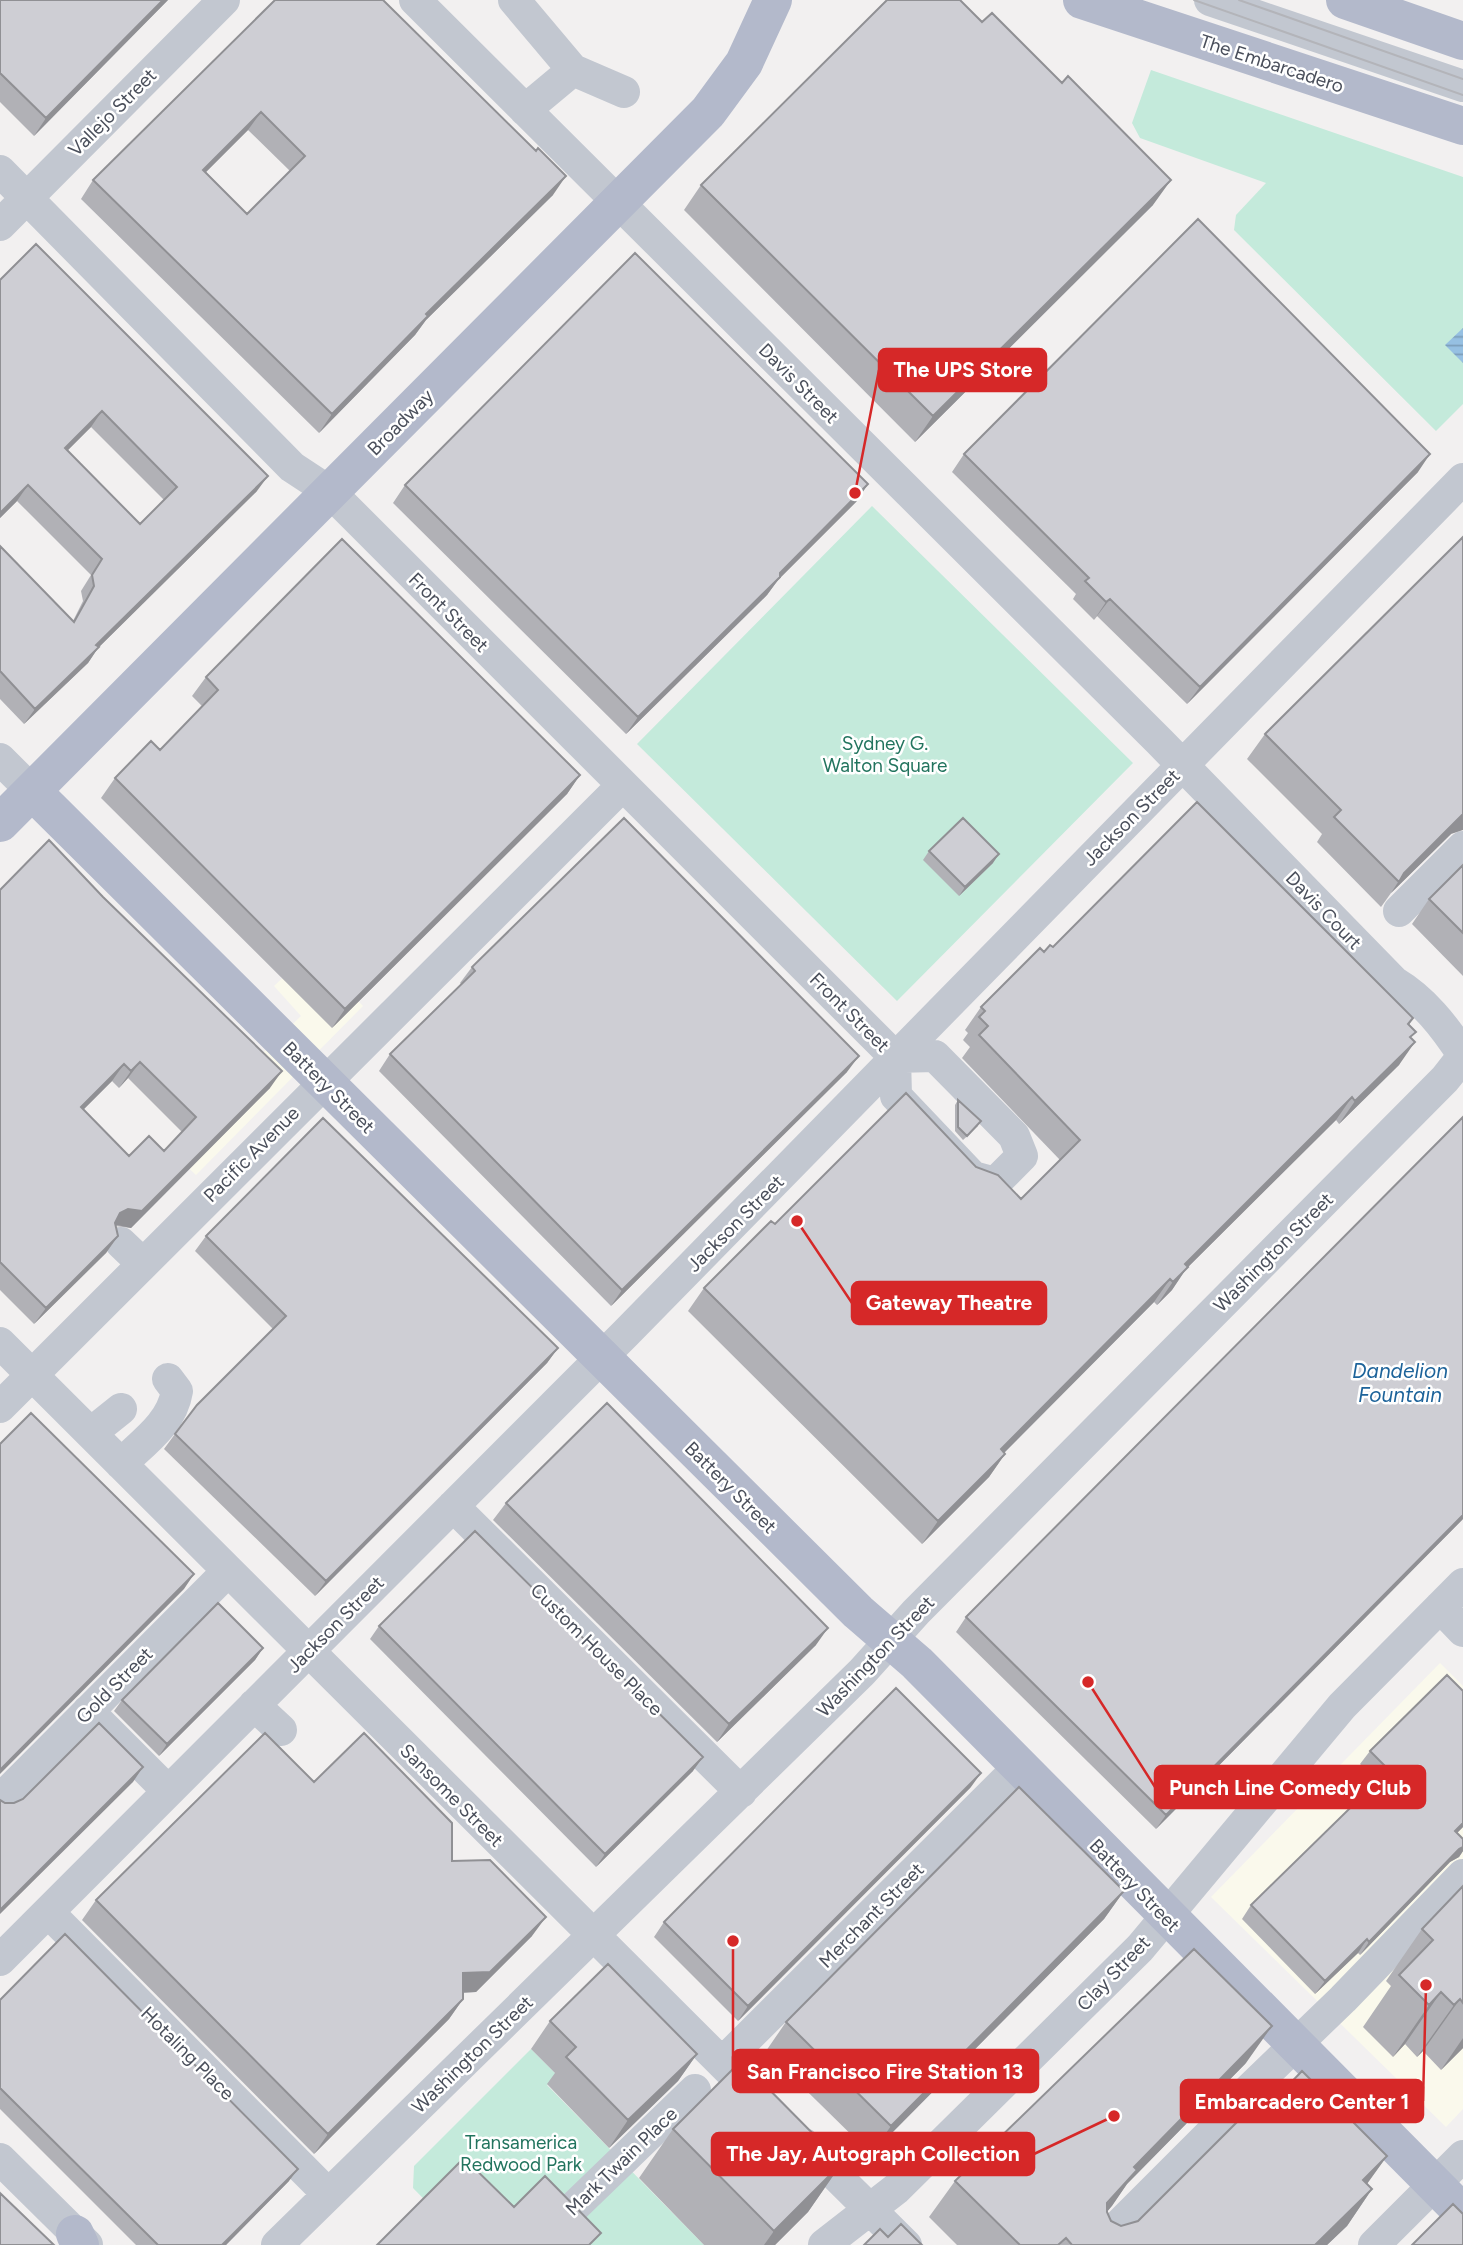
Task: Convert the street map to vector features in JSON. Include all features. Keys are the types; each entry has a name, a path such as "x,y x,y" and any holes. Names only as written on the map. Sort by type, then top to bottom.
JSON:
{"main road":[{"name":"Broadway","path":"0,823 708,113 727,88 758,36 773,0"},
{"name":"The Embarcadero","path":"1082,0 1463,126"},
{"path":"1345,0 1463,41"},
{"name":"Battery Street","path":"32,791 858,1612 917,1662 1463,2213"}],"street":[{"name":"Vallejo Street","path":"0,225 224,0"},
{"name":"Davis Street","path":"415,0 1182,766"},
{"path":"514,0 573,71 624,92"},
{"name":"The Embarcadero","path":"1210,0 1463,86"},
{"path":"525,110 573,71"},
{"name":"Front Street","path":"0,171 292,467 330,492 895,1057"},
{"name":"Jackson Street","path":"0,1960 601,1358 1463,479"},
{"name":"Battery Street","path":"0,759 32,791"},
{"name":"Davis Court","path":"1182,766 1394,982 1412,993 1444,1026 1463,1055"},
{"name":"Pacific Avenue","path":"0,1407 32,1375 132,1253 324,1081 623,785"},
{"path":"1399,911 1463,847"},
{"name":"Washington Street","path":"277,2245 741,1792 1445,1079 1463,1055"},
{"name":"Sansome Street","path":"0,1343 906,2245"},
{"path":"121,1464 167,1419 174,1406 177,1391 168,1379"},
{"path":"91,1433 121,1409"},
{"name":"Custom House Place","path":"453,1506 741,1792"},
{"name":"Gold Street","path":"0,1800 228,1571"},
{"name":"Clay Street","path":"824,2245 896,2189 1140,1948 1342,1706 1463,1584"},
{"path":"1440,1607 1463,1631"},
{"path":"254,1705 281,1730"},
{"path":"88,1711 168,1791"},
{"name":"Merchant Street","path":"722,2063 1020,1766"},
{"path":"1232,2097 1343,1999 1463,1875"},
{"path":"1322,2025 1463,1881"},
{"name":"Hotaling Place","path":"48,1912 328,2194"},
{"path":"1099,2245 1269,2076"},
{"name":"Mark Twain Place","path":"547,2233 695,2090"},
{"path":"1374,2245 1463,2156"},
{"path":"0,2159 80,2241"}],"shaded area":[{"path":"310,952 363,1006 196,1175 166,1147 301,1016 274,986"},
{"path":"1440,1663 1463,1686 1463,2109 1446,2127 1211,1897"}],"green space":[{"path":"1151,70 1463,177 1463,404 1436,431 1234,230 1236,215 1266,183 1140,138 1132,123"},
{"name":"Sydney G. Walton Square","path":"872,506 1133,763 897,1001 637,744"},
{"name":"Transamerica Redwood Park","path":"531,2049 557,2075 547,2085 704,2245 469,2245 413,2188 414,2166"}],"water":[{"path":"1463,328 1463,363 1445,345"}],"building":[{"path":"0,0 163,0 46,118 0,73"},
{"path":"275,0 383,0 536,151 538,148 566,176 426,314 428,316 332,414 93,180","holes":["261,112 305,156 247,214 203,170"]},
{"path":"887,0 960,0 982,22 992,13 1062,83 1068,76 1171,180 933,416 701,185"},
{"path":"1198,219 1430,454 1200,687 1110,599 1106,602 1085,581 1089,578 964,454"},
{"path":"36,244 268,476 96,645 99,647 35,709 0,671 0,546 74,622 94,586 92,575 102,559 28,485 0,513 0,280","holes":["102,411 177,487 140,524 65,448"]},
{"path":"635,253 868,484 780,573 780,577 638,717 405,485"},
{"path":"1463,537 1463,814 1404,873 1399,882 1334,817 1341,810 1265,734"},
{"path":"342,539 580,775 345,1009 115,778 151,741 160,750 218,690 206,677"},
{"path":"1197,802 1413,1018 1408,1024 1416,1032 1410,1037 1415,1042 1355,1101 1352,1097 1185,1264 1188,1267 1173,1282 1170,1279 1001,1449 1005,1454 938,1521 704,1288 771,1221 775,1224 906,1093 976,1167 998,1175 1021,1199 1080,1140 979,1035 988,1026 979,1017 985,1011 981,1007 1040,948 1044,952 1050,945 1053,947"},
{"path":"624,818 859,1056 622,1290 390,1054 475,971 472,967"},
{"path":"963,818 999,854 965,887 929,851"},
{"path":"49,840 103,897 282,1071 142,1211 128,1209 120,1213 115,1223 118,1236 46,1308 0,1262 0,890","holes":["140,1062 196,1117 164,1151 149,1136 129,1156 81,1107 124,1064 131,1071"]},
{"path":"1463,865 1463,933 1429,899"},
{"path":"958,1100 981,1121 967,1136 958,1127"},
{"path":"1463,1117 1463,1515 1166,1815 966,1617"},
{"path":"323,1118 558,1348 326,1581 175,1434 197,1405 286,1316 206,1236"},
{"path":"607,1403 828,1628 729,1724 506,1503"},
{"path":"31,1413 194,1574 0,1770 0,1444"},
{"path":"475,1531 703,1757 605,1854 379,1626"},
{"path":"218,1603 263,1648 167,1744 122,1700"},
{"path":"1447,1675 1463,1691 1463,1823 1455,1831 1463,1839 1463,1847 1369,1942 1367,1939 1325,1981 1251,1905 1389,1770 1370,1751"},
{"path":"896,1688 981,1773 748,2006 664,1922"},
{"path":"99,1723 143,1767 0,1910 0,1800 14,1803 23,1799"},
{"path":"265,1733 314,1782 364,1733 452,1823 452,1861 490,1860 546,1917 490,1972 463,1973 463,1999 328,2134 96,1900"},
{"path":"1019,1787 1124,1891 891,2126 786,2022"},
{"path":"1463,1886 1463,2003 1460,1999 1454,2005 1441,1992 1429,2005 1399,1975 1433,1940 1422,1929"},
{"path":"65,1934 298,2169 222,2245 158,2245 0,2088 0,2000"},
{"path":"1194,1949 1272,2026 1134,2167 1137,2170 1107,2203 1111,2221 1121,2226 1138,2221 1272,2087 1279,2095 1302,2071 1387,2156 1363,2180 1372,2189 1315,2245 1072,2245 1066,2238 1058,2245 1020,2245 955,2181"},
{"path":"608,1964 697,2054 628,2120 566,2057 576,2047 550,2021"},
{"path":"741,2061 842,2163 774,2231 673,2129"},
{"path":"464,2158 514,2207 545,2176 601,2233 589,2245 377,2245"},
{"path":"0,2193 54,2245 0,2245"},
{"path":"1453,2204 1463,2214 1463,2245 1412,2245"},
{"path":"901,2224 922,2245 864,2245 880,2229 888,2237"}],"tram line":[{"path":"1194,0 1463,95"},
{"path":"1239,0 1463,79"}],"place":[{"name":"The UPS Store","path":"855,493"},
{"name":"Gateway Theatre","path":"797,1221"},
{"name":"Punch Line Comedy Club","path":"1088,1682"},
{"name":"San Francisco Fire Station 13","path":"733,1941"},
{"name":"Embarcadero Center 1","path":"1426,1985"},
{"name":"The Jay, Autograph Collection","path":"1114,2116"}],"water label":[{"name":"Dandelion Fountain","path":"1400,1383"}]}
